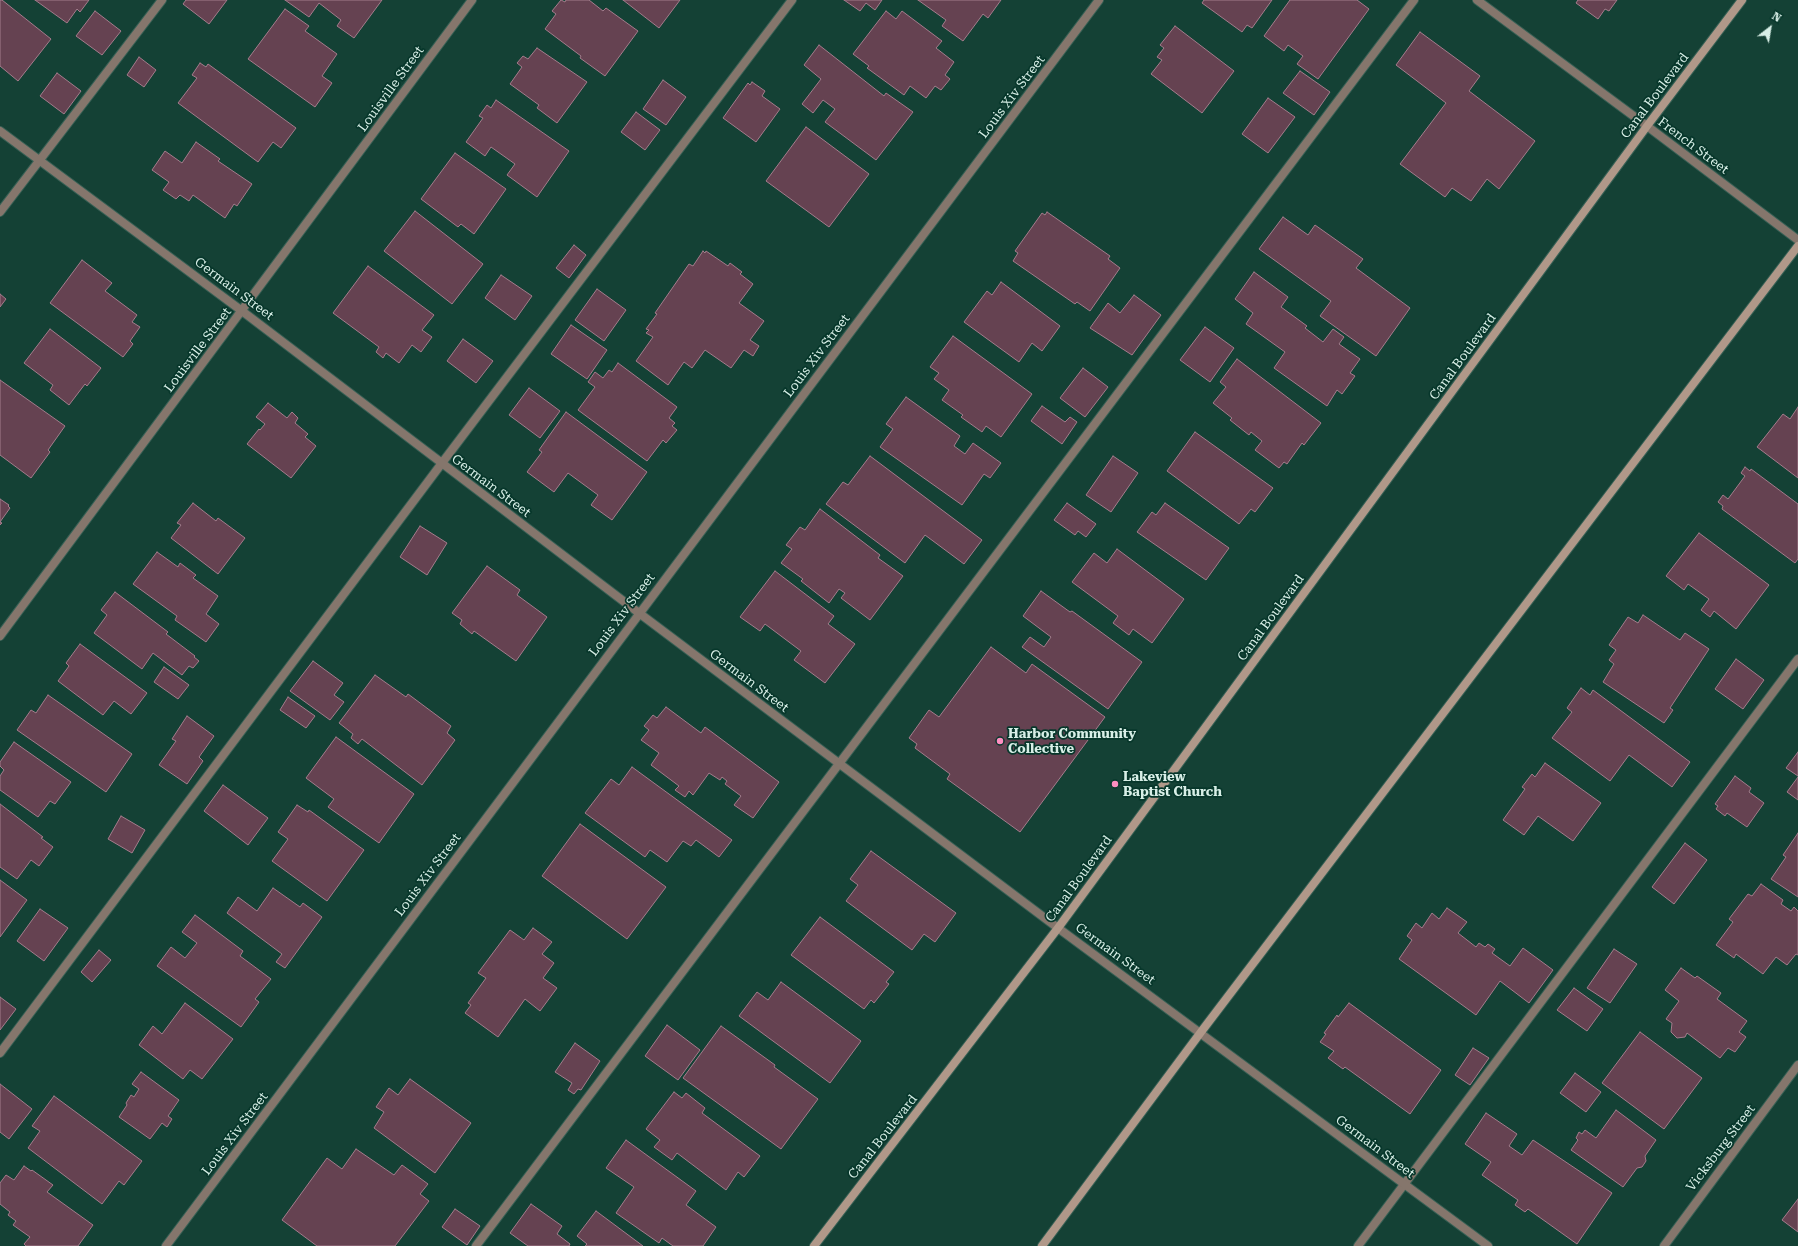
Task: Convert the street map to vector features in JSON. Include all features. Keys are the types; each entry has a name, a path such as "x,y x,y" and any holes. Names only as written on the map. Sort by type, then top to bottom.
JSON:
{"main road":[{"name":"Canal Boulevard","path":"814,1246 1058,928 1647,126 1742,0"},
{"path":"1042,1246 1201,1032 1798,246"}],"street":[{"path":"0,212 162,0"},
{"name":"Louisville Street","path":"0,636 472,0"},
{"path":"0,1054 442,463 792,0"},
{"name":"Louis Xiv Street","path":"166,1246 1099,0"},
{"path":"476,1246 838,763 1414,0"},
{"name":"French Street","path":"1476,0 1798,240"},
{"name":"Germain Street","path":"0,131 242,310 639,613 1058,928 1201,1032 1488,1246"},
{"path":"1358,1246 1798,659"},
{"name":"Vicksburg Street","path":"1664,1246 1798,1065"}],"building":[{"path":"0,0 2,0 51,39 18,81 0,66"},
{"path":"35,0 89,0 80,12 77,9 67,23"},
{"path":"186,0 227,0 209,24 183,4"},
{"path":"285,0 382,0 354,38 337,26 341,20 319,3 309,17"},
{"path":"561,0 565,2 566,0 589,0 603,11 606,8 638,31 605,76 580,58 581,56 545,29 556,14 552,11"},
{"path":"623,0 680,0 659,28"},
{"path":"844,0 882,0 875,10 866,3 860,11"},
{"path":"918,0 1001,0 988,18 983,14 963,41 942,26 946,20"},
{"path":"1204,0 1272,0 1252,28 1247,25 1242,32 1202,3"},
{"path":"1290,0 1357,0 1369,9 1318,79 1297,64 1303,56 1288,45 1284,51 1264,36"},
{"path":"1578,0 1617,0 1609,11 1605,9 1598,19 1576,3"},
{"path":"285,9 309,26 305,31 337,54 322,76 332,83 315,107 248,59"},
{"path":"95,11 121,31 102,55 76,36"},
{"path":"886,11 896,19 902,11 942,41 936,48 954,62 945,75 950,79 941,90 935,86 926,98 910,86 904,95 867,68 869,66 853,54"},
{"path":"1175,26 1234,71 1202,113 1151,74 1162,60 1157,57 1164,48 1160,45"},
{"path":"1420,32 1480,76 1469,91 1535,141 1499,189 1487,179 1471,201 1452,188 1445,197 1400,164 1446,103 1396,65"},
{"path":"819,45 884,96 886,93 913,112 876,160 825,122 835,109 823,100 813,113 802,104 821,79 804,65"},
{"path":"537,48 587,82 557,123 537,108 539,105 510,84 522,67 517,63 523,56 528,59"},
{"path":"139,57 156,70 144,87 127,75"},
{"path":"200,63 206,67 208,64 296,128 281,148 273,142 258,162 178,103 197,78 192,75"},
{"path":"1300,71 1330,92 1314,115 1283,93"},
{"path":"57,73 81,91 64,114 40,96"},
{"path":"663,80 686,97 666,125 643,109"},
{"path":"752,82 765,91 762,96 780,109 756,142 723,118 748,83 750,85"},
{"path":"1268,98 1295,117 1268,153 1242,134"},
{"path":"496,100 569,151 537,197 507,175 515,164 491,147 485,156 466,142 483,118 479,116 487,105 491,108"},
{"path":"636,112 660,130 645,150 621,132"},
{"path":"806,127 869,174 829,227 766,181"},
{"path":"196,142 220,159 218,161 252,184 237,206 234,204 225,218 193,195 189,201 180,195 176,199 163,190 169,182 152,170 165,151 182,163"},
{"path":"455,153 506,189 474,234 461,224 458,227 421,199"},
{"path":"415,211 483,264 452,304 384,251"},
{"path":"1047,212 1110,256 1108,259 1120,268 1090,311 1077,302 1075,304 1013,261 1018,253 1015,251 1042,213 1045,215"},
{"path":"1283,217 1308,235 1315,225 1363,259 1356,268 1410,308 1376,356 1320,316 1331,301 1259,249"},
{"path":"574,245 586,255 569,278 556,268"},
{"path":"703,251 705,253 706,251 728,266 730,263 742,272 740,274 753,284 739,303 764,321 750,340 759,346 753,356 744,350 731,368 705,350 692,368 684,362 668,385 636,361 653,337 646,333 649,330 646,329 657,314 655,313 689,264 693,266"},
{"path":"82,260 112,283 105,291 137,315 132,322 140,327 130,341 133,344 123,357 50,303"},
{"path":"368,266 434,315 422,330 432,337 421,352 412,345 399,363 386,353 383,358 376,352 379,347 333,313"},
{"path":"1254,272 1288,297 1281,307 1307,326 1305,328 1323,342 1333,329 1344,337 1339,344 1360,359 1350,373 1355,376 1342,394 1337,390 1327,406 1274,368 1285,352 1246,324 1253,313 1235,299"},
{"path":"501,275 532,296 515,320 485,298"},
{"path":"1001,282 1060,326 1042,351 1032,343 1019,362 964,322 987,291 992,295"},
{"path":"597,289 626,310 604,341 575,320"},
{"path":"0,294 6,299 0,307"},
{"path":"1134,295 1161,315 1132,355 1090,328 1108,303 1120,313"},
{"path":"571,325 607,350 587,379 551,354"},
{"path":"1205,327 1234,348 1210,382 1180,360"},
{"path":"50,329 101,368 87,386 85,384 69,405 50,390 53,385 24,363"},
{"path":"953,336 1032,394 1001,437 986,426 982,432 961,417 963,415 942,400 949,390 934,379 939,373 930,367"},
{"path":"463,339 493,361 476,383 447,361"},
{"path":"1237,359 1321,423 1304,445 1302,443 1287,464 1284,462 1279,468 1255,450 1262,441 1251,432 1249,435 1230,420 1232,418 1213,403 1226,387 1220,382"},
{"path":"618,363 677,407 669,418 675,423 672,426 677,430 666,443 663,440 647,461 578,410 595,387 588,382 595,372 603,378 609,370 612,372"},
{"path":"1083,368 1108,387 1085,417 1060,398"},
{"path":"0,380 65,426 48,450 50,452 31,478 0,455"},
{"path":"529,388 560,411 540,438 509,415"},
{"path":"906,397 960,436 954,446 965,454 973,443 1001,463 990,478 984,474 962,505 880,447 893,429 886,424"},
{"path":"268,403 287,418 292,412 298,418 295,423 308,434 305,437 316,446 291,478 247,444 265,424 256,417"},
{"path":"1042,406 1065,422 1070,417 1077,422 1062,444 1031,421"},
{"path":"1798,407 1798,478 1757,447 1783,414 1790,419"},
{"path":"566,412 647,472 612,520 591,505 598,495 568,473 554,492 527,472 542,452 539,450"},
{"path":"1195,432 1273,488 1255,512 1251,509 1239,524 1167,471"},
{"path":"870,456 982,540 964,564 925,535 905,563 826,504 843,482 848,485"},
{"path":"1113,456 1138,473 1111,512 1086,495"},
{"path":"1745,467 1750,471 1751,469 1798,504 1798,559 1795,563 1722,509 1723,506 1718,502 1723,495 1728,499 1745,476 1741,473"},
{"path":"0,499 9,505 8,506 10,508 0,522"},
{"path":"193,503 216,521 218,518 245,538 218,574 171,538 181,525 177,523"},
{"path":"1067,503 1096,524 1086,537 1078,531 1075,535 1054,520"},
{"path":"1165,503 1229,548 1206,580 1137,532 1152,512 1156,515"},
{"path":"820,509 880,555 878,558 903,576 870,620 841,598 845,593 839,589 829,603 801,581 803,579 781,563 792,549 786,545 800,527 805,530"},
{"path":"420,526 447,543 427,575 400,557"},
{"path":"1699,533 1769,585 1736,629 1714,611 1710,617 1701,610 1709,599 1688,584 1684,590 1666,576"},
{"path":"1117,549 1184,599 1152,643 1133,629 1129,635 1113,623 1118,616 1072,582 1094,553 1107,563"},
{"path":"157,552 178,567 180,563 196,575 193,578 218,596 206,614 219,624 206,642 175,620 177,616 133,584"},
{"path":"487,566 520,590 517,595 547,617 516,661 474,631 472,634 460,624 462,620 452,613"},
{"path":"775,571 834,616 828,624 855,644 825,683 794,660 801,651 765,624 760,631 740,617"},
{"path":"1041,591 1070,612 1072,611 1142,662 1108,709 1022,647 1030,637 1044,647 1051,637 1023,616"},
{"path":"115,592 168,632 166,634 195,656 194,657 199,661 193,668 189,666 182,675 153,653 142,669 94,633 107,615 101,610"},
{"path":"1643,615 1680,640 1685,633 1709,649 1670,708 1673,710 1664,723 1603,682 1614,664 1609,660 1616,650 1609,645 1628,617 1638,623"},
{"path":"80,644 147,693 131,714 114,701 103,715 58,681 69,666 66,663"},
{"name":"Harbor Community Collective","path":"991,647 1026,673 1032,664 1105,717 1020,832 947,779 950,774 915,748 917,744 909,738 929,710 939,717"},
{"path":"1736,659 1764,680 1743,709 1715,689"},
{"path":"313,661 343,683 334,695 344,702 330,720 290,691"},
{"path":"164,667 189,685 178,699 154,682"},
{"path":"375,675 406,697 408,694 451,726 447,733 455,740 422,785 362,739 358,744 351,738 353,734 339,723"},
{"path":"1581,688 1590,695 1593,690 1690,762 1672,787 1629,755 1610,781 1552,738 1572,712 1567,708"},
{"path":"48,695 132,754 106,792 17,730 31,710 36,713"},
{"path":"288,697 315,716 306,728 280,710"},
{"path":"666,707 701,733 705,727 779,782 753,818 734,805 741,796 725,784 727,781 722,777 720,780 709,773 693,795 689,791 685,797 675,790 679,786 651,765 659,753 641,740 649,730 644,726 653,715 657,718"},
{"path":"187,716 214,736 199,757 203,761 187,784 159,765 176,741 172,739"},
{"path":"336,737 414,794 379,843 328,807 334,799 306,778"},
{"path":"14,742 71,782 55,804 50,801 38,817 0,790 0,776 4,770 0,766 0,762"},
{"path":"1798,752 1798,776 1786,768"},
{"path":"1545,763 1601,803 1573,841 1538,816 1524,835 1503,820 1525,789 1522,787 1532,774 1535,777"},
{"path":"632,767 732,840 719,857 696,840 691,846 683,841 667,862 650,850 645,857 585,813 611,779 619,785"},
{"path":"1735,776 1751,788 1749,792 1764,803 1747,827 1727,813 1725,816 1716,809 1718,806 1715,804"},
{"path":"1798,777 1798,800 1787,792"},
{"path":"223,785 268,818 248,845 204,811"},
{"path":"0,804 43,837 41,838 53,847 39,866 31,860 17,879 0,867"},
{"path":"297,805 308,812 309,810 364,850 327,901 272,861 288,839 278,832"},
{"path":"121,816 145,830 132,853 108,839"},
{"path":"580,824 666,887 627,939 542,876"},
{"path":"1798,833 1798,897 1771,879 1786,857 1783,855"},
{"path":"1685,843 1707,860 1674,904 1652,887"},
{"path":"871,851 956,913 935,942 924,934 912,950 846,901 858,885 850,879"},
{"path":"0,880 27,900 0,937"},
{"path":"1761,884 1783,900 1781,904 1791,911 1794,907 1798,911 1798,955 1796,954 1787,965 1776,957 1763,974 1736,954 1734,958 1716,945 1733,922 1729,919 1748,894 1752,896"},
{"path":"273,888 300,907 303,903 322,917 285,968 276,962 282,954 227,913 238,897 257,911"},
{"path":"1447,908 1467,922 1458,933 1476,947 1479,943 1485,947 1488,944 1495,949 1492,953 1510,966 1523,948 1553,970 1529,1003 1500,981 1476,1015 1399,959 1412,940 1407,936 1416,923 1422,928 1432,913 1439,919"},
{"path":"40,909 68,928 44,961 17,941"},
{"path":"195,915 243,951 240,956 271,979 255,999 259,1002 241,1027 157,966 171,947 185,958 197,943 182,932"},
{"path":"820,917 894,972 886,982 889,984 874,1003 871,1000 864,1009 791,955"},
{"path":"533,928 552,942 542,954 554,963 543,978 557,988 540,1011 525,999 498,1037 465,1013 471,1005 468,1003 486,978 478,973 510,930 524,940"},
{"path":"1614,949 1637,964 1610,1003 1587,988"},
{"path":"99,950 111,960 92,982 81,972"},
{"path":"1681,968 1695,978 1697,976 1721,993 1717,999 1747,1021 1739,1032 1746,1037 1735,1052 1728,1048 1720,1058 1687,1033 1685,1037 1677,1038 1671,1032 1672,1023 1666,1019 1679,1001 1665,990"},
{"path":"781,982 861,1041 830,1083 739,1016 757,992 768,1000"},
{"path":"1574,988 1603,1009 1587,1031 1557,1010"},
{"path":"0,997 16,1009 0,1030"},
{"path":"185,1003 233,1039 202,1079 190,1070 183,1079 139,1045 153,1026 162,1034"},
{"path":"1349,1003 1441,1070 1410,1114 1345,1067 1343,1069 1328,1058 1334,1051 1320,1042 1326,1034 1324,1033 1337,1015 1338,1017"},
{"path":"667,1025 700,1050 678,1080 645,1056"},
{"path":"721,1026 775,1065 774,1067 818,1099 781,1149 683,1078"},
{"path":"1640,1032 1702,1078 1664,1129 1602,1083"},
{"path":"575,1043 600,1061 581,1090 578,1089 574,1094 568,1090 572,1083 555,1072"},
{"path":"1473,1048 1489,1058 1470,1085 1455,1075"},
{"path":"141,1072 179,1100 168,1116 172,1119 167,1127 162,1123 150,1139 119,1117 127,1105 126,1103 131,1095 134,1097 139,1089 132,1084"},
{"path":"1575,1073 1601,1092 1586,1112 1560,1093"},
{"path":"410,1079 471,1123 435,1173 374,1128 384,1112 376,1107 389,1088 398,1095"},
{"path":"0,1084 32,1109 9,1139 0,1132"},
{"path":"674,1092 682,1098 686,1093 705,1108 702,1113 760,1156 744,1177 738,1172 726,1190 677,1153 672,1160 654,1147 660,1140 646,1129"},
{"path":"54,1096 142,1161 124,1185 119,1181 102,1204 28,1148 40,1131 32,1126"},
{"path":"1616,1110 1656,1140 1645,1156 1646,1161 1642,1167 1637,1168 1623,1187 1571,1150 1578,1140 1576,1138 1579,1132 1582,1134 1585,1130 1596,1138"},
{"path":"1486,1113 1517,1134 1509,1146 1522,1155 1533,1140 1612,1193 1577,1244 1528,1209 1525,1212 1515,1205 1518,1200 1482,1175 1491,1162 1465,1144"},
{"path":"626,1140 696,1191 686,1205 716,1227 703,1246 673,1246 662,1238 659,1243 616,1213 634,1187 606,1168"},
{"path":"356,1149 394,1175 402,1165 428,1184 420,1194 429,1201 395,1246 317,1246 282,1220 327,1158 342,1169"},
{"path":"24,1166 53,1185 47,1192 93,1225 78,1246 26,1246 24,1244 30,1237 13,1225 16,1221 8,1215 10,1212 0,1204 0,1183 6,1175 14,1180"},
{"path":"1798,1199 1798,1232 1782,1220"},
{"path":"531,1204 562,1226 557,1234 570,1244 569,1246 528,1246 510,1233"},
{"path":"455,1209 480,1226 467,1245 442,1227"},
{"path":"596,1211 643,1246 585,1246 587,1244 577,1236"}],"place":[{"name":"Harbor Community Collective","path":"1000,741"},
{"name":"Lakeview Baptist Church","path":"1115,784"}]}
